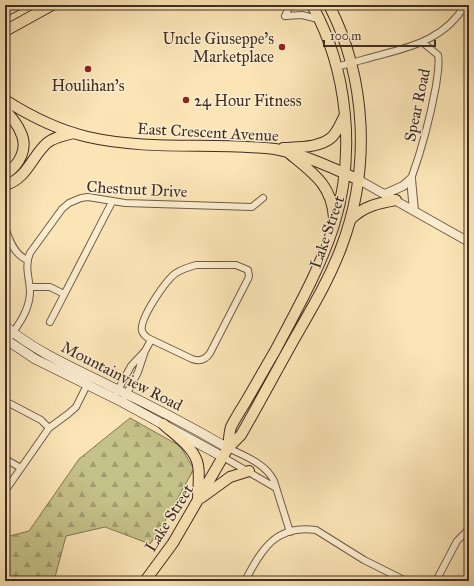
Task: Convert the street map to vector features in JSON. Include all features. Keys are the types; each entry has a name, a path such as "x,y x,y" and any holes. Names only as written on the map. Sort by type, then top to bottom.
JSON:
{"main road":[{"path":"5,12 17,5"},
{"path":"5,31 52,5"},
{"name":"Lake Street","path":"228,448 231,428 272,356 304,294 334,225 340,203 346,145 345,115 336,67 329,42 312,5"},
{"name":"Lake Street","path":"145,581 173,543 228,448 241,435 322,290 338,255 351,219 358,180 361,141 360,118 357,92 351,63 342,35 329,5"},
{"name":"East Crescent Avenue","path":"5,100 43,121 74,133 102,140 134,143 275,149 314,160 358,180"},
{"path":"5,110 21,132 24,143 23,153 18,163 5,174"},
{"path":"275,149 317,144 328,140 335,134 345,115"},
{"path":"5,185 13,182 22,174 49,142 74,133"},
{"path":"287,152 316,176 326,188 333,207 334,225"},
{"path":"351,219 359,212 370,206 396,200"},
{"name":"Mountainview Road","path":"5,326 36,348 89,380 228,448"},
{"name":"Mountainview Road","path":"6,341 35,359 89,380"},
{"name":"Mountainview Road","path":"120,396 163,424 223,457"},
{"path":"163,424 186,445 196,458 199,477 198,500"},
{"path":"198,500 230,477 249,471"}],"street":[{"path":"290,5 285,16 302,15 319,19"},
{"name":"Spear Road","path":"336,67 411,47 422,42 442,31 457,17 465,5"},
{"name":"Spear Road","path":"410,180 424,137 440,64 438,55 422,42"},
{"name":"East Crescent Avenue","path":"358,180 469,242"},
{"path":"385,194 403,186 410,180"},
{"path":"410,180 414,210"},
{"name":"Chestnut Drive","path":"28,260 30,253 62,208 77,199 85,197 112,202 252,208 263,198"},
{"path":"50,322 112,202"},
{"path":"5,227 9,239 17,253 21,258 28,260 30,287 26,310 6,341"},
{"path":"202,265 236,265 248,270 248,279 206,358 195,361 151,340 143,334 142,324 159,292 166,282 176,273 191,266 202,265"},
{"path":"30,287 50,287 64,294"},
{"path":"120,396 138,372 151,340"},
{"path":"120,396 131,366 146,351"},
{"path":"5,491 49,428 72,411 79,402 89,380"},
{"path":"5,401 41,420 49,428"},
{"path":"228,448 267,470 272,477 290,532"},
{"path":"223,457 276,488"},
{"path":"5,459 21,468"},
{"path":"245,581 258,557 271,542 283,534 309,529 316,530 364,560 406,581"},
{"path":"436,581 458,541 469,529"}],"green space":[{"path":"130,418 180,446 194,469 161,528 150,544 105,527 66,536 54,581 5,581 5,537 29,531 79,459"}],"place":[{"name":"Uncle Giuseppe's Marketplace","path":"282,47"},
{"name":"Houlihan's","path":"88,69"},
{"name":"24 Hour Fitness","path":"186,100"}]}
